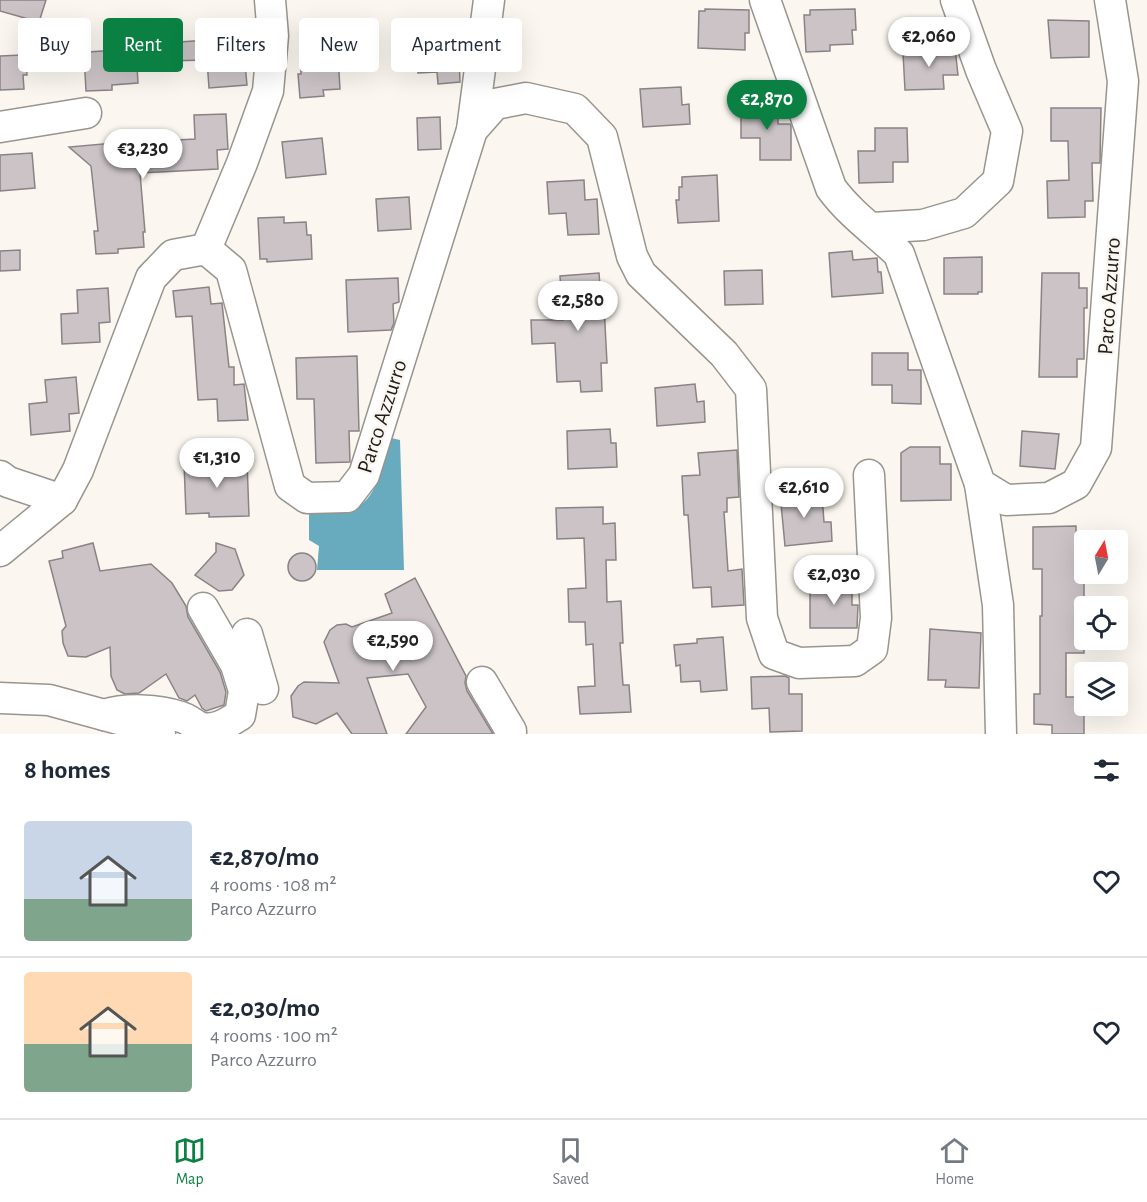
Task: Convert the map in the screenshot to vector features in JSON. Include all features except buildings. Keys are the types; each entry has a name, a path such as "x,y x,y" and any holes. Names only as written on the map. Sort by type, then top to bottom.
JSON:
{"street":[{"path":"0,551 62,500 78,470 151,278 173,255 206,249 242,163 268,91 273,36 270,0"},
{"name":"Parco Azzurro","path":"206,249 231,270 290,486 307,498 348,497 364,475 472,130 489,0"},
{"path":"765,0 831,188 843,205 899,254 980,484 998,605 1001,734"},
{"path":"872,228 923,225 964,213 998,181 1007,131 981,70 956,0"},
{"name":"Parco Azzurro","path":"980,484 1006,500 1049,498 1076,484 1096,447 1123,81 1110,0"},
{"name":"Parco Azzurro","path":"472,130 495,104 526,98 575,109 602,137 632,256 641,274 724,354 751,389 762,618 774,654 799,663 855,661 872,649 876,618 869,475"},
{"path":"0,127 86,112"},
{"path":"0,476 8,482 62,500"},
{"path":"104,715 116,711 160,712 183,717 203,728 224,725 240,715 244,691 236,665 203,608"},
{"path":"242,734 254,721 263,690 247,634"},
{"path":"482,682 511,734"},
{"path":"0,698 49,700 148,727 160,734"}],"water":[{"path":"387,437 400,440 404,570 317,570 319,546 309,540 309,506 337,512 351,510 361,504 376,486"}]}
